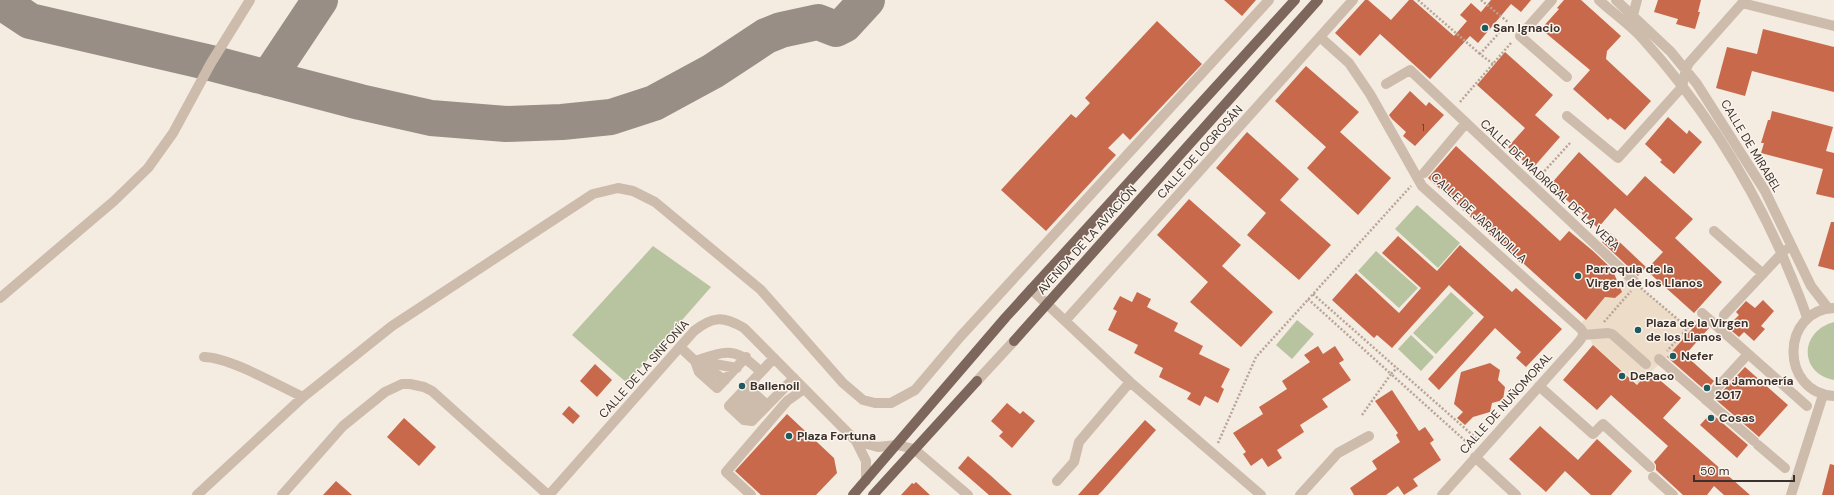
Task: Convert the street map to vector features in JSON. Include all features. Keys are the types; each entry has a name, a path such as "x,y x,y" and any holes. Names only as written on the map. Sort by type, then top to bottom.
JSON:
{"main road":[{"name":"AVENIDA DE LA AVIACIÓN","path":"854,495 1031,289 1295,0"},
{"name":"AVENIDA DE LA AVIACIÓN","path":"1014,341 1318,0"},
{"name":"AVENIDA DE LA AVIACIÓN","path":"873,495 977,381"}],"street":[{"path":"0,298 114,201 148,168 173,133 211,63 250,0"},
{"path":"197,495 303,398 392,326 593,194 618,188 633,191 655,202 761,290 843,383 863,400 875,403 891,403 915,390 964,333 1269,0"},
{"name":"CALLE DE LOGROSÁN","path":"1065,321 1353,0"},
{"path":"1552,0 1520,36 1566,76"},
{"name":"CALLE DE MIRABEL","path":"1599,0 1641,37 1682,87 1720,139 1756,199 1800,296 1807,318"},
{"name":"CALLE DE MIRABEL","path":"1616,0 1686,68 1746,159 1766,194 1811,286 1831,308"},
{"path":"1632,15 1637,0"},
{"path":"1567,116 1618,158 1682,87 1686,68 1743,2 1834,26"},
{"name":"CALLE DE JARANDILLA","path":"1320,37 1349,63 1362,82 1422,186 1582,331"},
{"name":"CALLE DE MADRIGAL DE LA VERA","path":"1386,84 1410,70 1635,285"},
{"name":"CALLE DE MADRIGAL DE LA VERA","path":"1424,173 1466,123"},
{"path":"1714,232 1763,274"},
{"path":"1724,315 1782,255 1788,240"},
{"path":"1031,289 1130,382 1258,494"},
{"path":"1831,308 1807,318 1794,341 1793,361 1800,378 1812,389 1823,395 1834,396"},
{"path":"1702,314 1807,406"},
{"name":"CALLE DE LA SINFONÍA","path":"549,495 694,330 705,322 717,318 732,321 744,328 856,441 866,461 866,481"},
{"path":"1582,331 1612,334 1646,364"},
{"name":"CALLE DE NUÑOMORAL","path":"1442,495 1474,452 1539,386 1582,331"},
{"name":"AVENIDA DE LA AVIACIÓN","path":"977,381 1014,341"},
{"path":"680,347 695,361 699,372 717,388 746,357"},
{"path":"695,361 717,354 735,353 746,357 761,372"},
{"path":"1705,399 1748,354"},
{"path":"204,357 212,357 229,362 303,398"},
{"path":"774,358 729,406 744,420 752,421 794,378"},
{"path":"1660,359 1785,468"},
{"path":"695,361 737,368"},
{"path":"1057,481 1074,462 1079,442 1130,382"},
{"path":"282,495 343,426 391,388 402,384 424,387 432,391 549,495"},
{"path":"1539,386 1593,434 1603,424 1673,495"},
{"path":"751,495 726,472 787,401 804,389"},
{"path":"741,394 761,412"},
{"path":"1791,495 1823,395"},
{"path":"1300,495 1338,453 1369,436"},
{"name":"CALLE DE LA SINFONÍA","path":"856,441 878,448 898,445"},
{"path":"898,445 914,449 968,495"},
{"path":"1474,452 1516,495"}],"path":[{"path":"1418,0 1493,64"},
{"path":"1481,0 1508,22"},
{"path":"1480,54 1499,33"},
{"path":"1453,110 1511,43"},
{"path":"1532,185 1570,143"},
{"path":"1218,443 1256,357 1414,183"},
{"path":"1604,322 1635,285 1688,328 1660,359"},
{"path":"1313,294 1479,440"},
{"path":"1308,299 1474,452"},
{"path":"1362,415 1391,374 1397,368"}],"green space":[{"path":"1417,205 1460,243 1438,268 1395,229"},
{"path":"653,246 711,287 627,383 572,335"},
{"path":"1376,251 1418,288 1399,308 1358,271"},
{"path":"1451,292 1474,313 1436,354 1413,333"},
{"path":"1297,320 1314,334 1292,359 1276,345"},
{"path":"1834,322 1834,380 1822,376 1814,369 1809,361 1808,352 1810,342 1815,334 1823,327"},
{"path":"1411,335 1434,357 1421,371 1398,349"}],"shaded area":[{"name":"Plaza de la Virgen de los Llanos","path":"1627,276 1691,331 1667,357 1638,384 1593,345 1582,322 1605,297 1615,298 1622,292 1619,285"}],"building":[{"path":"1224,0 1256,0 1242,16"},
{"path":"1365,0 1368,0 1391,20 1409,0 1413,0 1454,36 1467,21 1460,15 1471,3 1481,12 1491,0 1531,0 1521,12 1511,4 1478,43 1470,36 1430,79 1380,34 1360,56 1335,33"},
{"path":"1564,0 1581,0 1621,36 1607,51 1606,59 1651,101 1625,130 1610,118 1608,120 1573,89 1590,70 1541,29 1559,9 1557,8"},
{"path":"1658,0 1701,0 1698,12 1700,12 1695,29 1676,24 1678,19 1654,12"},
{"path":"1157,21 1202,64 1130,140 1123,133 1108,148 1116,155 1046,231 1001,190 1071,114 1076,118 1090,103 1085,98"},
{"path":"1763,29 1834,47 1834,92 1752,71 1745,96 1716,88 1727,47 1757,54"},
{"path":"1505,52 1553,95 1535,115 1560,137 1532,169 1508,147 1525,128 1477,85"},
{"path":"1306,66 1359,112 1340,132 1391,178 1358,215 1307,168 1326,147 1275,101"},
{"path":"1410,91 1426,106 1429,102 1444,115 1415,146 1403,136 1406,132 1389,115"},
{"path":"1772,111 1833,127 1826,151 1834,153 1834,198 1816,194 1823,169 1761,153 1764,143 1761,143"},
{"path":"1668,117 1687,134 1689,130 1702,142 1674,174 1660,162 1662,160 1645,144"},
{"path":"1247,132 1299,179 1280,200 1331,245 1299,280 1247,235 1266,213 1216,168"},
{"path":"1456,146 1560,241 1569,231 1593,251 1612,269 1622,292 1615,298 1605,297 1586,320 1523,263 1522,264 1428,178"},
{"path":"1579,152 1627,196 1645,176 1693,219 1675,238 1722,282 1694,313 1646,270 1663,252 1615,208 1598,228 1550,185"},
{"path":"1189,199 1241,245 1222,266 1273,312 1241,347 1190,302 1208,282 1157,235"},
{"path":"1831,222 1834,222 1834,270 1818,266"},
{"path":"1610,233 1646,267 1638,276 1602,242"},
{"path":"1398,236 1437,271 1460,245 1512,292 1516,288 1562,329 1526,367 1516,358 1521,352 1495,328 1439,390 1428,379 1484,317 1449,285 1392,348 1377,335 1374,338 1332,300 1356,273 1399,313 1421,288 1382,253"},
{"path":"1137,292 1151,299 1147,307 1178,323 1174,331 1203,346 1199,354 1230,369 1221,387 1224,389 1218,403 1205,396 1200,406 1187,399 1191,393 1159,377 1163,368 1134,353 1138,345 1108,330 1117,311 1113,309 1120,296 1132,302"},
{"path":"1763,300 1774,311 1761,326 1765,329 1754,341 1744,332 1739,337 1727,327 1739,315 1736,312 1746,301 1755,308"},
{"path":"1700,320 1709,328 1685,355 1714,381 1706,391 1667,357"},
{"path":"1593,345 1637,385 1649,371 1681,398 1663,418 1750,495 1724,495 1714,486 1707,495 1683,495 1656,470 1656,465 1654,462 1668,446 1611,395 1597,410 1563,380"},
{"path":"1318,346 1323,354 1335,346 1344,360 1339,363 1351,380 1322,399 1328,407 1300,425 1304,432 1277,450 1282,458 1268,467 1262,458 1251,466 1243,454 1246,452 1233,433 1263,414 1259,407 1287,389 1282,381 1310,362 1304,355"},
{"path":"1490,363 1500,370 1498,380 1505,387 1503,400 1492,403 1490,412 1473,417 1465,425 1457,418 1463,412 1454,404 1461,372"},
{"path":"595,364 612,380 597,397 580,381"},
{"path":"1745,367 1788,405 1759,437 1715,399"},
{"path":"1392,390 1419,431 1425,427 1434,440 1430,443 1441,460 1413,479 1418,486 1404,495 1398,486 1386,495 1354,495 1350,488 1377,469 1372,461 1400,442 1396,435 1398,433 1375,401"},
{"path":"1007,403 1020,414 1023,411 1035,421 1012,448 999,436 1003,432 991,421"},
{"path":"569,406 580,416 573,424 562,414"},
{"path":"1711,413 1748,445 1737,458 1700,425"},
{"name":"Plaza Fortuna","path":"787,414 834,458 837,473 816,495 761,495 735,471"},
{"path":"404,418 436,447 419,466 387,437"},
{"path":"1145,420 1156,430 1103,490 1098,495 1078,495"},
{"path":"1540,426 1578,460 1597,439 1632,471 1611,495 1591,495 1565,471 1546,492 1509,459"},
{"path":"968,456 1012,495 989,495 958,468"},
{"path":"1830,464 1834,465 1834,495 1822,495"},
{"path":"336,481 352,495 323,495"},
{"path":"916,482 930,495 901,495 912,483 914,484"}],"taxiway":[{"path":"268,78 320,0"},
{"path":"0,1 30,21 211,63 360,102 431,118 506,124 562,122 611,117 654,103 713,71 766,36 781,30 818,22 836,29 844,25 867,0"}],"place":[{"name":"San Ignacio","path":"1485,28"},
{"name":"Parroquia de la Virgen de los Llanos","path":"1578,276"},
{"name":"Plaza de la Virgen de los Llanos","path":"1638,330"},
{"name":"Nefer","path":"1673,356"},
{"name":"DePaco","path":"1622,376"},
{"name":"Ballenoil","path":"742,386"},
{"name":"La Jamonería 2017","path":"1707,388"},
{"name":"Cosas","path":"1711,418"},
{"name":"Plaza Fortuna","path":"789,436"}]}
